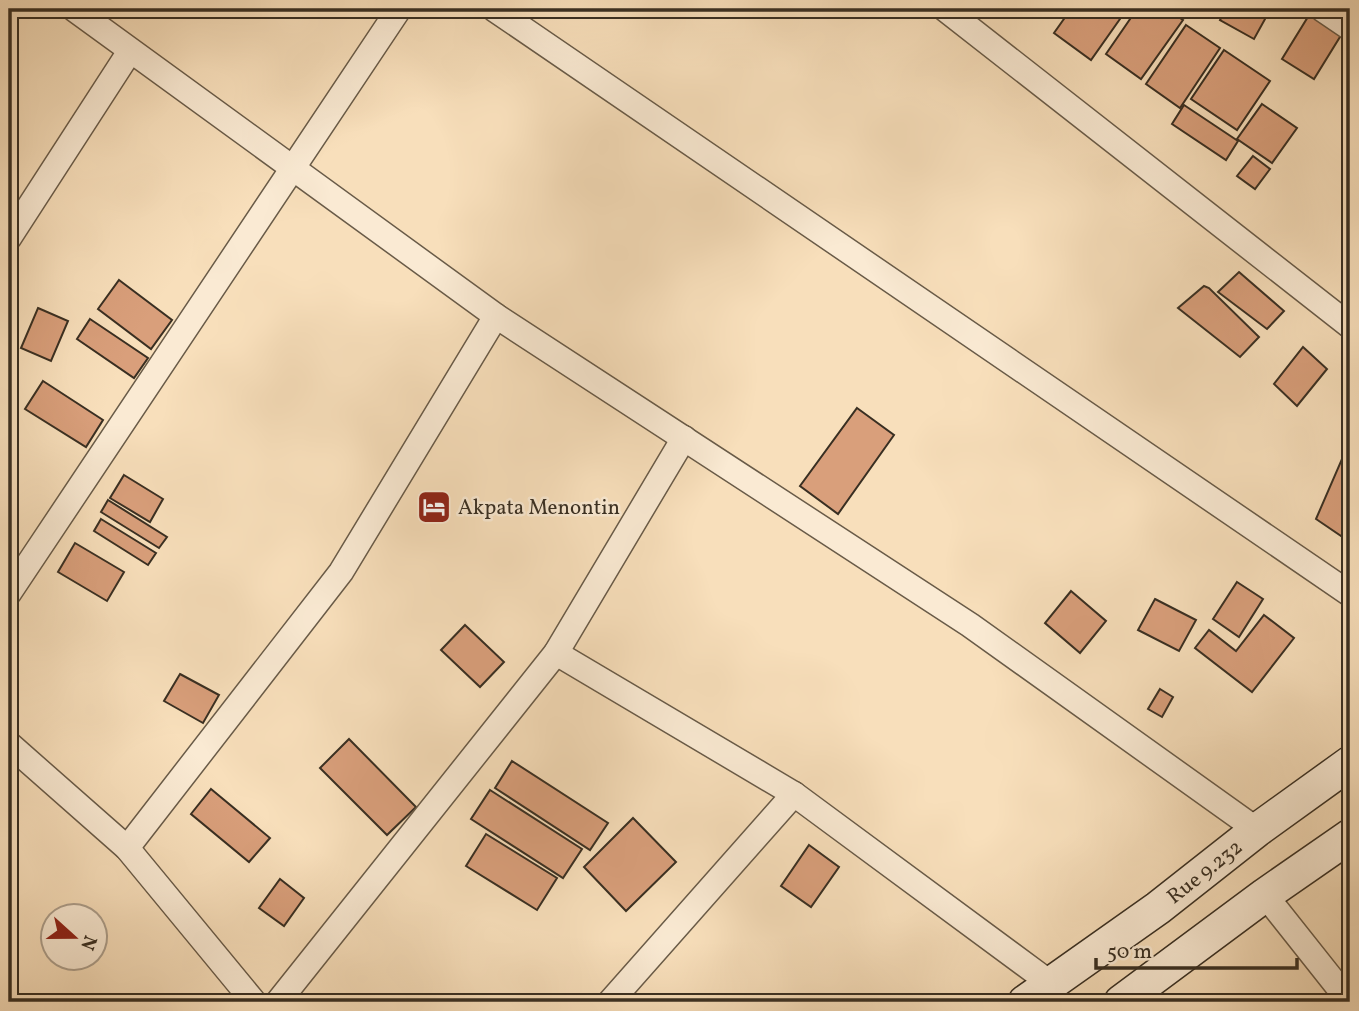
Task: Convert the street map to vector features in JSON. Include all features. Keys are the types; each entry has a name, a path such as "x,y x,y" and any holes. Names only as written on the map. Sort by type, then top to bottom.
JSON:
{"street":[{"path":"74,9 496,316 970,625 1257,830"},
{"path":"9,593 399,9"},
{"path":"494,9 1350,594"},
{"path":"945,9 1350,326"},
{"path":"1322,9 1350,28"},
{"path":"9,237 130,51"},
{"path":"127,848 341,572 496,316"},
{"path":"278,1002 556,653 684,438"},
{"path":"556,653 794,794 1037,993"},
{"path":"9,744 127,848 254,1002"},
{"name":"Rue 9.232","path":"1037,993 1158,908 1257,830 1350,763"},
{"path":"610,1002 794,794"},
{"path":"1121,1002 1265,895 1350,836"},
{"path":"1265,895 1350,1002"}],"building":[{"path":"1071,9 1127,9 1091,60 1054,33"},
{"path":"1137,9 1166,9 1183,20 1141,79 1106,54"},
{"path":"1226,9 1270,10 1254,39 1220,20"},
{"path":"1311,12 1343,32 1314,79 1282,59"},
{"path":"1186,25 1220,48 1180,108 1146,84"},
{"path":"1224,50 1270,81 1237,130 1191,99"},
{"path":"1262,104 1297,128 1272,163 1237,139"},
{"path":"1184,105 1238,141 1226,160 1172,124"},
{"path":"1253,156 1270,169 1255,189 1237,176"},
{"path":"1239,272 1284,311 1267,329 1218,292"},
{"path":"119,280 172,320 151,349 98,309"},
{"path":"1204,286 1259,337 1240,357 1178,308"},
{"path":"38,308 68,321 51,361 21,348"},
{"path":"90,319 148,358 134,378 77,339"},
{"path":"1303,347 1327,369 1297,406 1274,384"},
{"path":"43,381 103,420 86,447 25,409"},
{"path":"857,408 894,435 838,514 800,486"},
{"path":"1345,452 1350,456 1350,542 1316,519"},
{"path":"124,475 163,499 150,522 110,498"},
{"path":"108,500 167,537 159,548 101,512"},
{"path":"101,519 156,553 148,565 94,531"},
{"path":"75,543 124,572 107,601 58,572"},
{"path":"1237,582 1263,599 1239,637 1213,619"},
{"path":"1071,591 1106,621 1080,653 1045,623"},
{"path":"1155,599 1196,620 1179,651 1138,630"},
{"path":"1264,615 1294,638 1252,692 1195,648 1209,630 1236,651"},
{"path":"465,625 504,662 480,687 441,650"},
{"path":"180,674 219,695 203,723 164,701"},
{"path":"1160,689 1173,697 1162,717 1148,709"},
{"path":"349,739 416,807 387,835 320,768"},
{"path":"512,761 608,823 590,850 495,788"},
{"path":"211,789 270,838 249,862 191,814"},
{"path":"490,790 582,849 563,878 471,819"},
{"path":"633,818 676,862 626,911 584,867"},
{"path":"486,834 557,878 537,910 466,866"},
{"path":"809,845 839,867 811,907 781,886"},
{"path":"280,879 304,898 284,926 259,908"}],"place":[{"name":"Akpata Menontin","path":"434,507"}]}
